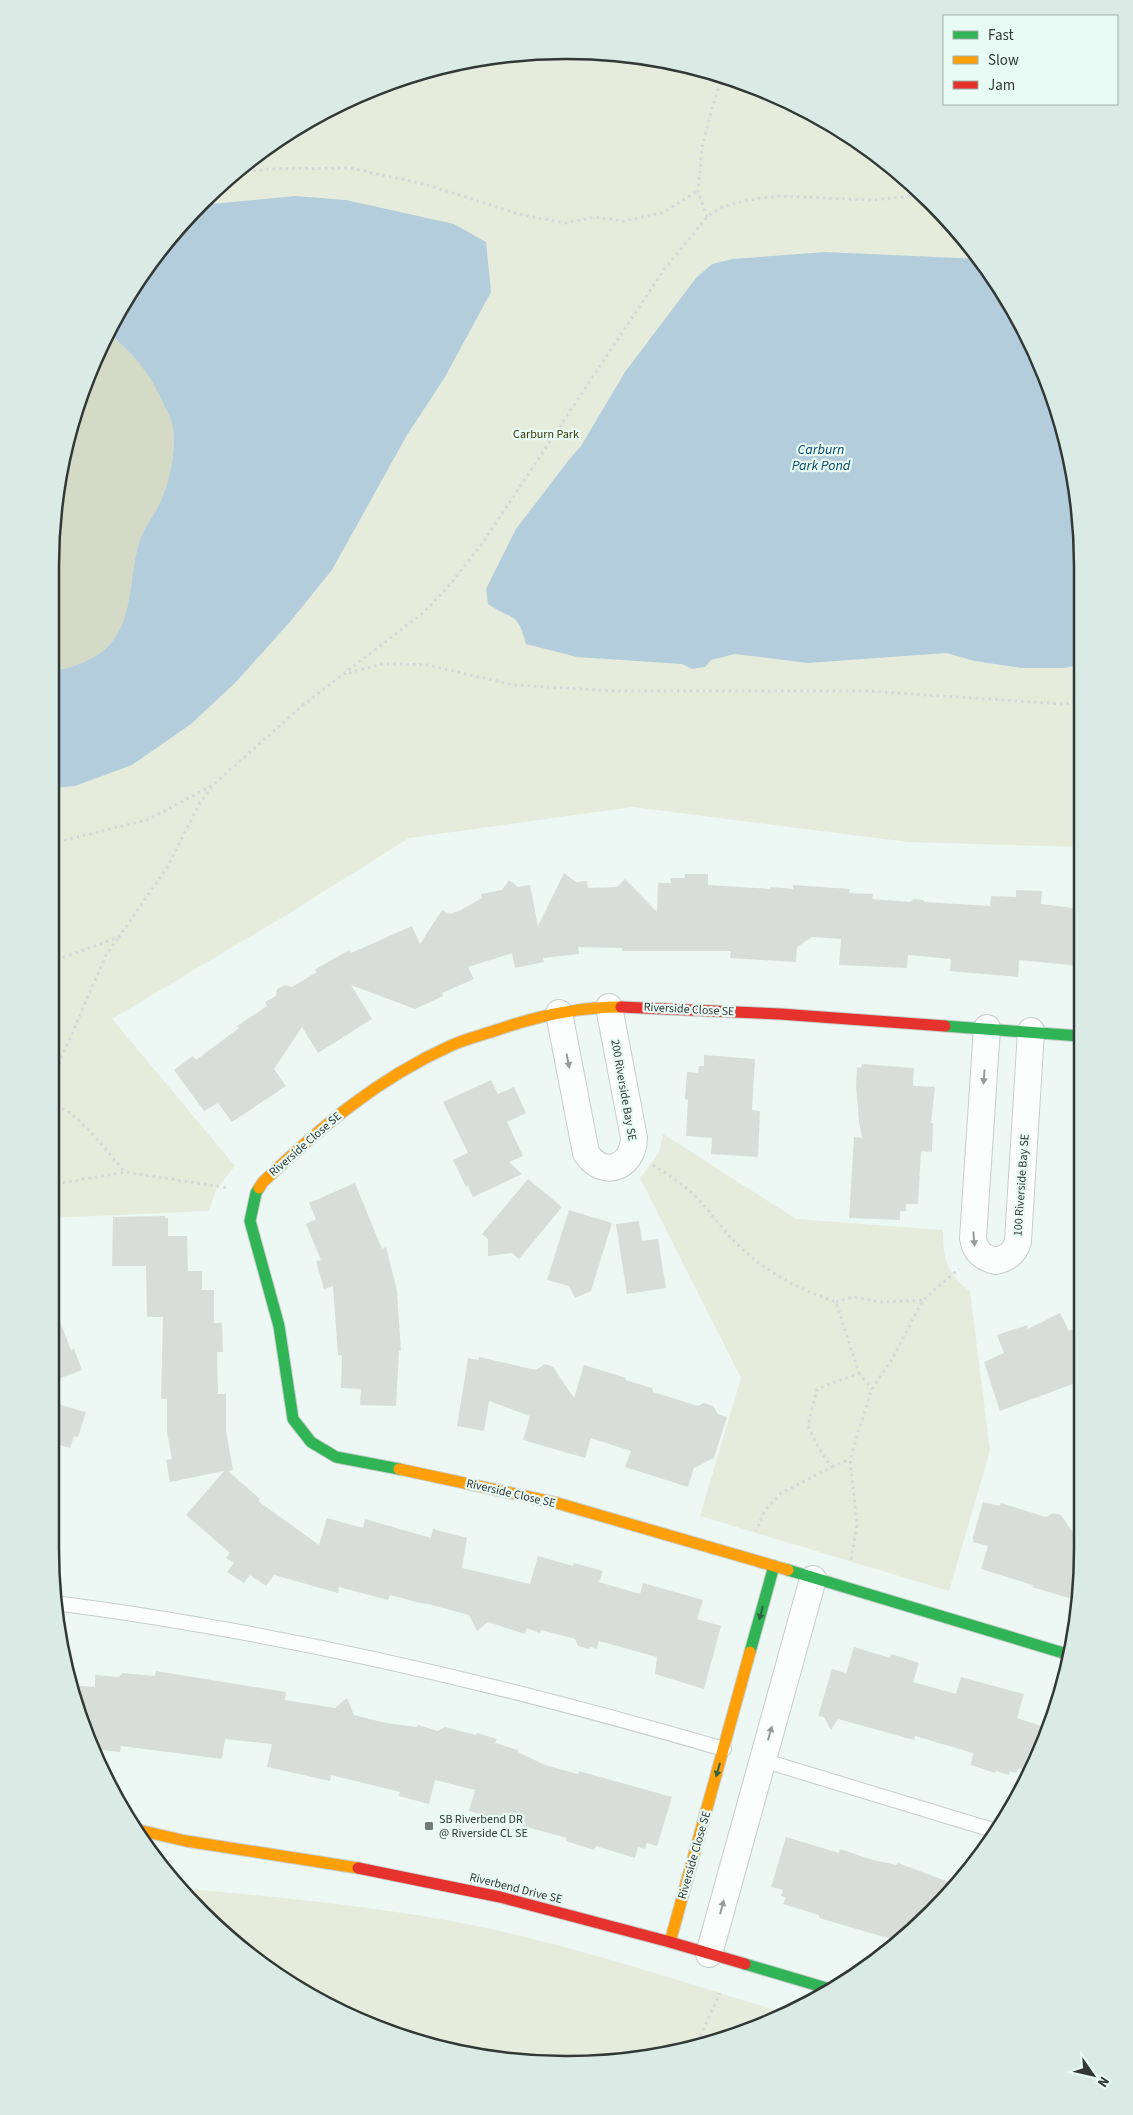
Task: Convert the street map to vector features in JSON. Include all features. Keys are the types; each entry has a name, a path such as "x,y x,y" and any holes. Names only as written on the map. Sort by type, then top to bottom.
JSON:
{"street":[{"name":"Riverside Close SE","path":"1063,1653 774,1566 556,1504 324,1452 301,1432 293,1419 279,1326 250,1221 256,1193 263,1182 311,1136 353,1103 406,1068 452,1046 520,1022 559,1013 609,1007 650,1007 780,1014 1074,1035"},
{"name":"200 Riverside Bay SE","path":"559,1013 586,1152 590,1159 604,1167 620,1165 631,1155 634,1138 609,1007"},
{"path":"976,1250 973,1238 987,1028"},
{"name":"100 Riverside Bay SE","path":"976,1250 982,1256 996,1260 1010,1255 1016,1249 1031,1031"},
{"name":"Riverside Close SE","path":"670,1942 774,1566"},
{"path":"709,1954 813,1579"},
{"name":"Riverbend Drive SE","path":"144,1831 186,1841 354,1867 500,1897 670,1942 822,1987"},
{"name":"Riverbend Drive SE","path":"152,1842 186,1841"}],"lane":[{"path":"62,1604 239,1630 392,1661 724,1748"},
{"path":"762,1760 990,1829"}],"path":[{"path":"707,217 698,191 702,148 721,83"},
{"path":"248,171 268,169 350,168 424,184 522,216 565,223 595,217 623,221 662,213 698,191"},
{"path":"59,1062 106,956 168,866 198,804 214,785 303,705 346,674 423,613 453,581 482,544 663,271 707,217 722,207 747,200 780,196 871,200 913,196"},
{"path":"346,674 382,664 402,664 427,665 514,685 615,691 868,691 1061,704 1074,703"},
{"path":"59,840 66,840 147,820 214,785"},
{"path":"59,959 119,937"},
{"path":"59,1106 72,1114 126,1172"},
{"path":"631,1155 652,1164 677,1181 698,1199 732,1238 752,1257 786,1280 813,1294 836,1302 853,1297 882,1302 923,1300"},
{"path":"59,1183 126,1172 256,1193"},
{"path":"842,1588 851,1560 857,1524 850,1459 872,1389 891,1361 923,1300 954,1275 976,1250"},
{"path":"836,1302 859,1373 872,1389"},
{"path":"832,1467 822,1454 808,1426 817,1389 859,1373"},
{"path":"746,1558 764,1510 781,1493 850,1459"},
{"path":"700,2038 720,1993"}],"green space":[{"name":"Carburn Park","path":"566,59 600,60 633,63 698,76 761,97 791,111 849,144 876,164 926,207 969,257 989,284 1022,342 1036,372 1057,435 1070,500 1073,533 1074,847 908,842 633,807 409,838 288,914 112,1019 235,1166 217,1188 209,1211 59,1218 60,533 63,500 76,435 97,372 111,342 144,284 164,257 207,207 232,185 284,144 313,127 372,97 403,86 435,76 500,63"},
{"path":"113,338 140,364 158,392 169,415 174,442 172,461 160,504 139,542 130,594 121,626 113,640 101,652 84,662 59,669 59,566 63,500 76,435 97,372"},
{"path":"663,1134 796,1219 943,1230 945,1257 951,1272 970,1291 990,1451 949,1591 700,1516 741,1378 640,1178 659,1153"},
{"path":"190,1889 363,1907 436,1918 512,1934 632,1966 777,2010 761,2018 698,2039 633,2052 600,2055 533,2055 467,2046 435,2039 372,2018 313,1988 284,1971 257,1951 207,1908"}],"water":[{"path":"295,196 346,200 454,224 486,242 491,292 445,377 407,435 332,570 289,623 235,683 191,724 132,765 75,786 59,787 59,669 84,662 101,652 113,640 121,626 130,594 139,542 160,504 172,461 174,442 169,415 158,392 140,364 113,338 144,284 164,257 210,204"},
{"name":"Carburn Park Pond","path":"825,252 970,259 989,284 1022,342 1036,372 1057,435 1070,500 1073,533 1074,666 1064,668 1021,668 975,661 946,653 808,663 735,654 711,660 705,667 692,669 682,664 577,657 526,644 517,622 488,604 486,589 516,529 581,446 625,372 696,278 712,264 733,259"}],"building":[{"path":"564,873 576,882 587,881 588,888 617,887 625,879 657,912 658,883 671,883 670,878 685,878 685,874 708,874 708,885 793,889 793,885 850,889 849,893 873,894 872,899 910,902 914,899 925,902 990,906 991,896 1016,897 1016,890 1042,891 1041,904 1074,909 1074,965 1019,960 1018,977 950,971 951,959 908,955 907,968 839,965 841,939 812,937 797,947 796,962 730,958 731,951 622,951 622,948 578,947 579,954 543,958 544,962 515,968 512,953 468,967 474,979 442,993 443,996 415,1009 351,985 372,1019 318,1053 302,1027 274,1069 286,1086 232,1122 218,1103 204,1111 174,1070 193,1056 196,1060 239,1028 237,1026 267,1006 265,1002 276,996 277,989 285,985 292,987 317,972 314,970 349,950 351,953 412,926 420,944 442,910 450,914 461,910 482,898 481,894 502,890 509,880 518,887 530,885 538,926"},
{"path":"704,1055 755,1059 752,1110 760,1111 758,1157 711,1154 712,1138 686,1136 688,1100 685,1099 687,1072 698,1073 699,1066 704,1066"},
{"path":"862,1064 914,1068 913,1086 935,1087 931,1123 933,1123 932,1152 921,1151 918,1204 906,1204 906,1211 900,1211 900,1220 849,1218 854,1137 862,1138 856,1086 857,1067 861,1068"},
{"path":"491,1080 498,1094 514,1087 526,1113 507,1122 523,1156 509,1162 522,1174 473,1197 453,1160 468,1153 443,1102"},
{"path":"528,1179 562,1207 519,1259 512,1253 488,1256 488,1239 482,1234"},
{"path":"355,1183 382,1249 386,1247 397,1291 401,1351 399,1351 396,1406 360,1405 361,1389 341,1388 342,1355 338,1355 333,1286 324,1289 316,1261 321,1260 306,1224 316,1219 309,1203"},
{"path":"569,1210 612,1223 591,1291 575,1298 569,1286 547,1280"},
{"path":"165,1216 165,1218 168,1218 168,1236 187,1236 188,1271 202,1271 202,1290 214,1290 214,1323 222,1323 223,1352 217,1352 218,1394 226,1394 226,1431 233,1470 228,1471 260,1499 258,1501 319,1545 327,1518 363,1528 365,1519 431,1538 433,1529 467,1538 462,1568 530,1584 538,1556 573,1566 574,1563 603,1571 599,1582 640,1594 643,1583 703,1600 697,1619 721,1626 704,1689 655,1674 657,1657 599,1641 597,1649 591,1647 589,1649 578,1646 575,1639 541,1630 540,1633 527,1628 525,1634 488,1622 477,1631 469,1615 390,1595 388,1600 339,1587 338,1593 274,1575 266,1586 250,1575 244,1583 227,1572 234,1563 226,1558 230,1553 186,1515 224,1471 170,1482 166,1460 172,1459 167,1432 167,1399 161,1399 163,1317 147,1317 146,1266 112,1266 113,1217"},
{"path":"639,1221 642,1241 658,1239 666,1288 627,1294 616,1224"},
{"path":"1060,1313 1069,1331 1074,1328 1074,1384 1000,1411 984,1362 1004,1353 997,1335 1027,1325 1028,1329"},
{"path":"59,1319 71,1350 74,1349 82,1370 59,1379"},
{"path":"479,1357 536,1370 545,1364 553,1367 574,1398 584,1365 652,1388 653,1392 698,1406 704,1403 713,1406 718,1414 727,1417 714,1458 694,1468 688,1487 625,1467 631,1451 591,1438 585,1458 523,1440 530,1416 489,1401 484,1431 457,1426 468,1358 478,1360"},
{"path":"59,1404 86,1412 78,1437 74,1436 70,1448 59,1445"},
{"path":"983,1502 1000,1506 1001,1503 1046,1517 1053,1513 1061,1515 1074,1534 1071,1599 981,1569 988,1546 973,1542"},
{"path":"854,1647 890,1658 891,1654 919,1663 913,1682 956,1694 961,1677 1024,1694 1017,1718 1042,1726 1024,1770 1018,1768 1016,1773 1010,1771 1009,1775 996,1771 995,1773 971,1765 973,1753 915,1736 914,1740 838,1719 831,1730 824,1717 818,1716 832,1669 846,1673"},
{"path":"156,1671 286,1692 285,1700 335,1708 347,1698 354,1715 386,1723 417,1727 418,1725 438,1731 445,1727 476,1735 477,1733 497,1739 495,1743 518,1750 518,1752 545,1765 578,1774 579,1771 672,1797 657,1846 647,1843 645,1849 638,1847 635,1858 596,1846 594,1850 566,1841 567,1838 469,1811 475,1790 435,1780 429,1804 399,1796 400,1792 331,1775 330,1781 267,1767 272,1744 225,1739 222,1759 121,1746 120,1752 100,1750 78,1686 95,1687 95,1675 119,1677 122,1673 155,1676"},
{"path":"786,1837 839,1853 840,1849 873,1860 897,1865 898,1863 949,1882 926,1908 891,1939 819,1918 819,1915 783,1904 786,1897 781,1896 783,1890 771,1887"}],"traffic: fast":[{"path":"945,1026 1074,1036"},
{"path":"259,1188 256,1193 250,1221 279,1326 293,1419 311,1442 336,1457 399,1469"},
{"path":"750,1652 774,1566"},
{"path":"788,1570 1063,1653"},
{"path":"745,1964 822,1987"}],"traffic: slow":[{"path":"259,1188 306,1142 328,1124 374,1089 423,1059 462,1041 527,1020 558,1013 605,1007 621,1007"},
{"path":"399,1469 557,1503 788,1570"},
{"path":"670,1942 750,1652"},
{"path":"144,1831 186,1841 358,1868"}],"traffic: jam":[{"path":"621,1007 780,1014 945,1026"},
{"path":"358,1868 500,1897 745,1964"}],"place":[{"name":"SB Riverbend DR @ Riverside CL SE","path":"429,1826"}]}
